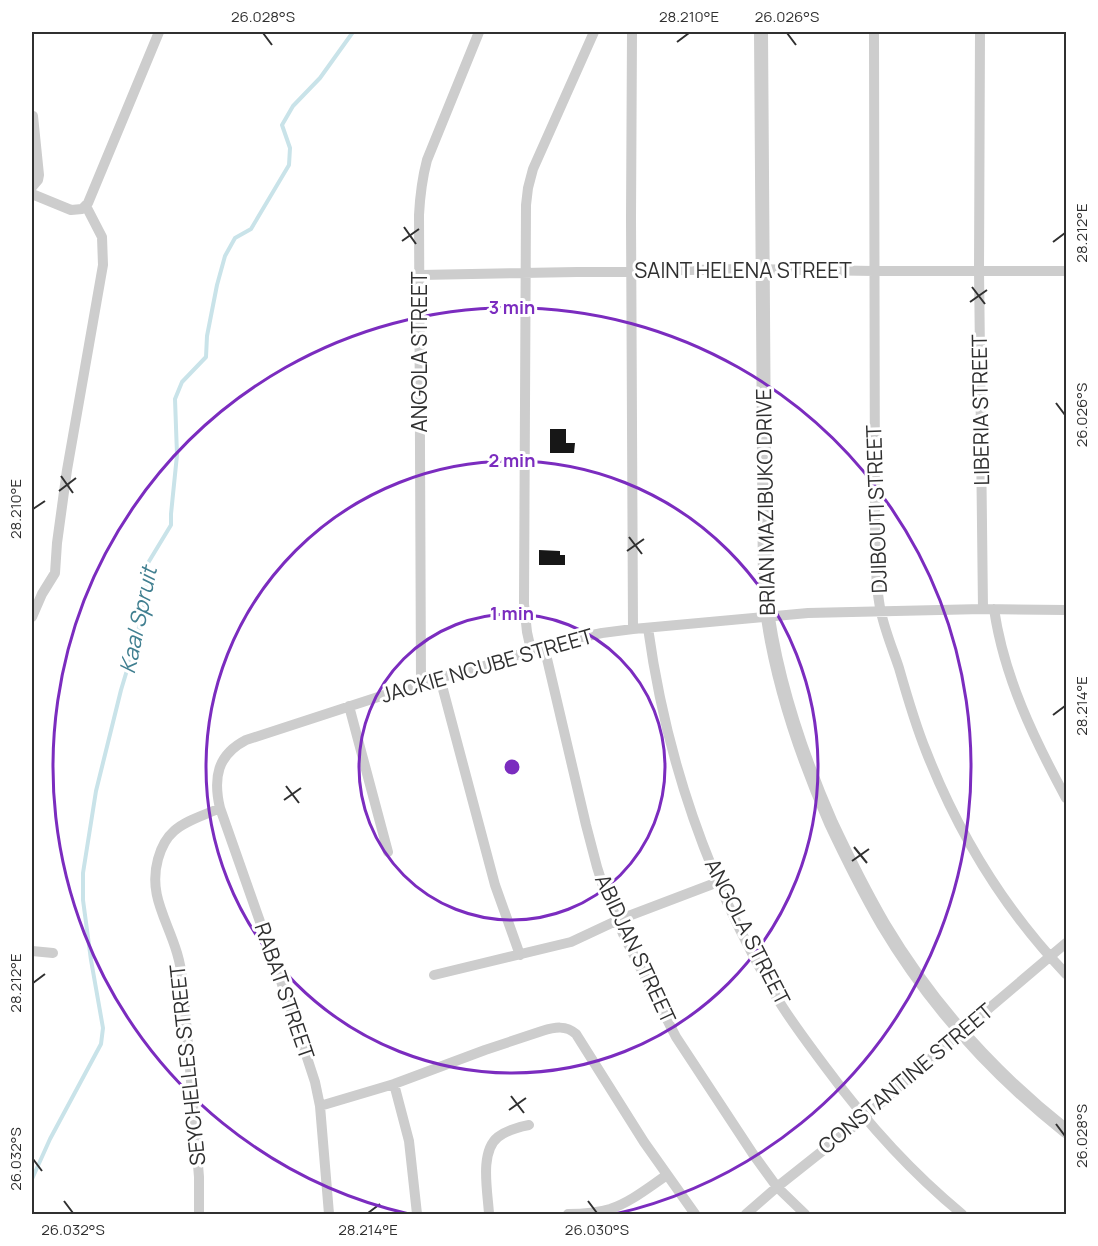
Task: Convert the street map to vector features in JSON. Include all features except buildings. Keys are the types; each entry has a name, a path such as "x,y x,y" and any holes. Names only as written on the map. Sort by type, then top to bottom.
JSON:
{"street":[{"path":"32,194 67,209 81,208 92,198 159,32"},
{"name":"ANGOLA STREET","path":"421,683 419,215 423,175 434,141 479,32"},
{"path":"531,650 524,604 526,205 533,169 594,32"},
{"path":"632,32 633,629"},
{"name":"BRIAN MAZIBUKO DRIVE","path":"761,32 765,596 777,665 790,714 816,789 843,848 868,898 901,953 924,986 962,1032 1006,1079 1066,1131"},
{"name":"DJIBOUTI STREET","path":"874,32 876,540 881,611 910,708 954,816 971,847 1012,910 1066,974"},
{"name":"LIBERIA STREET","path":"980,32 979,270 989,609 1018,696 1048,764 1066,798"},
{"path":"32,187 39,176 33,116"},
{"path":"32,617 37,592 55,573 67,470 103,265 102,237 81,208"},
{"name":"SAINT HELENA STREET","path":"420,275 762,270 1066,271"},
{"name":"JACKIE NCUBE STREET","path":"217,773 224,758 237,745 246,740 421,683 581,637 633,629 808,613 989,609 1066,610"},
{"name":"ANGOLA STREET","path":"648,628 657,688 678,772 718,882 748,944 778,999 806,1041 864,1118 962,1215"},
{"name":"ABIDJAN STREET","path":"544,646 597,867 604,889 638,964 676,1036 753,1154 777,1187 805,1215"},
{"path":"440,678 495,885 520,955"},
{"path":"349,706 388,852"},
{"name":"RABAT STREET","path":"217,773 217,795 220,808 315,1082 320,1106 328,1215"},
{"name":"SEYCHELLES STREET","path":"199,1215 199,1177 183,985 177,953 159,906 155,881 159,853 173,831 185,823 220,808"},
{"path":"434,975 571,942 618,920 718,882"},
{"name":"CONSTANTINE STREET","path":"746,1215 777,1187 864,1118 1066,943"},
{"path":"32,951 53,953"},
{"path":"320,1106 394,1084 551,1028 565,1028 576,1034 695,1215"},
{"path":"394,1084 409,1141 417,1215"},
{"path":"489,1215 486,1161 488,1151 498,1137 515,1128 529,1125"},
{"path":"568,1215 611,1209 638,1195 667,1175"}],"waterway":[{"name":"Kaal Spruit","path":"32,1179 50,1139 101,1044 103,1028 83,900 83,873 96,791 121,690 137,637 146,593 148,563 171,525 177,455 175,399 182,382 206,357 207,336 225,256 235,238 251,229 289,165 290,148 282,125 293,106 320,78 353,32"}]}
